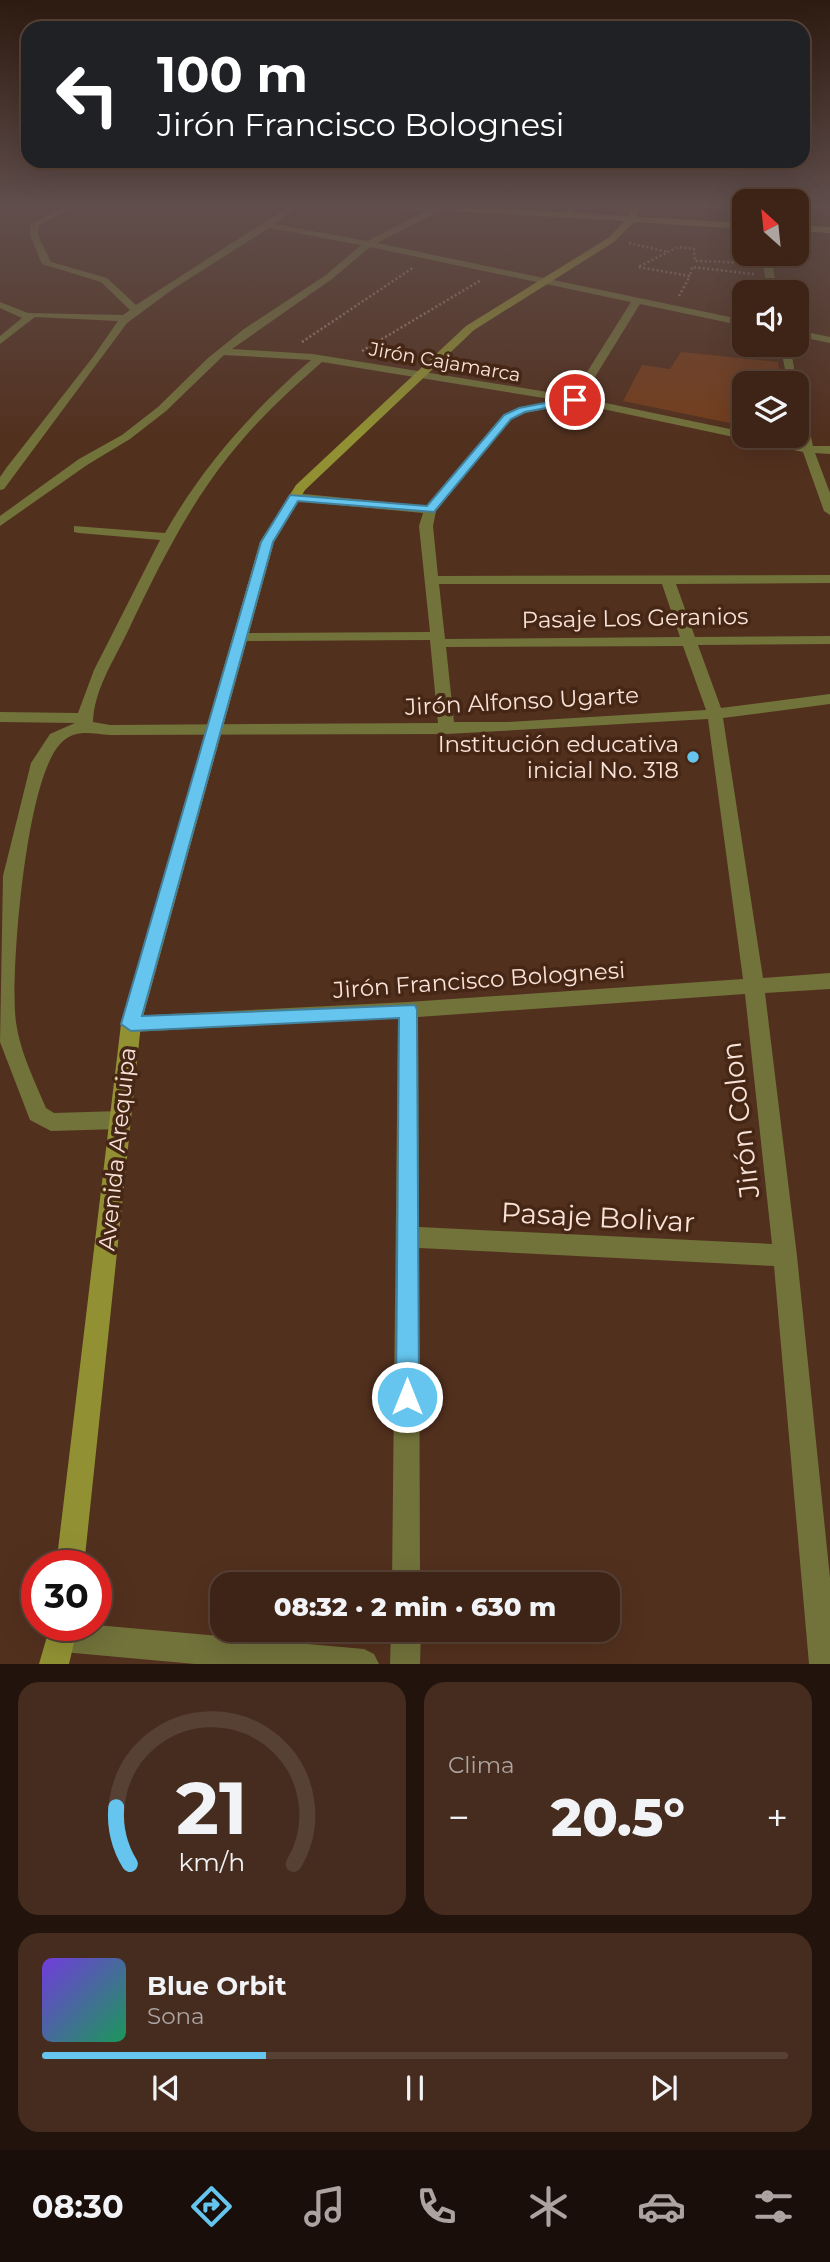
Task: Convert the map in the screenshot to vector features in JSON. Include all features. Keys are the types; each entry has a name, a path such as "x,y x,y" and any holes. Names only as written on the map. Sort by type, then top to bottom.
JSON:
{"main road":[{"name":"Avenida Arequipa","path":"73,1550 131,1024 267,542 300,488 417,374 470,328 544,283"}],"street":[{"path":"107,283 136,310"},
{"path":"0,486 22,452 100,356 125,318 173,283"},
{"path":"0,522 23,503 126,437 162,409 222,352 321,283"},
{"path":"548,283 732,321"},
{"path":"447,729 440,640 426,526 430,510 507,417 522,410 575,400 636,302"},
{"path":"0,305 15,309 28,317"},
{"path":"0,341 28,317 47,312 125,318"},
{"path":"809,336 830,340"},
{"name":"Jirón Cajamarca","path":"222,352 342,362 575,400 732,433"},
{"path":"120,1120 51,1122 38,1115 12,1051 5,1013 12,876 38,763 56,738 85,721 99,674 166,537 198,486 238,436 277,395 319,359"},
{"name":"Jirón Cajamarca","path":"803,448 830,450"},
{"path":"808,449 830,511"},
{"path":"295,497 430,510"},
{"path":"79,528 166,537"},
{"name":"Jirón Colon","path":"667,579 691,640 715,714 754,986 785,1256 824,1664"},
{"path":"432,580 830,579"},
{"name":"Pasaje Los Geranios","path":"239,637 830,640"},
{"name":"Jirón Alfonso Ugarte","path":"0,717 85,721 93,729 110,730 447,729 715,714 830,699"},
{"name":"Jirón Francisco Bolognesi","path":"131,1024 408,1010 830,981"},
{"path":"406,1572 408,1010"},
{"name":"Pasaje Bolivar","path":"408,1237 785,1256"},
{"path":"405,1664 406,1642"},
{"path":"60,1647 160,1655 364,1664"}],"path":[{"path":"282,355 391,283"},
{"path":"342,362 476,283"},
{"path":"672,309 686,283"}],"shaded area":[{"path":"681,352 778,362 779,371 732,371 732,424 623,401 642,365 670,369"}],"place":[{"name":"Institución educativa inicial No. 318","path":"693,757"}],"route":[{"path":"407,1397 408,1010 131,1024 267,542 295,497 430,510 507,417 522,410 550,407 575,400"}]}
